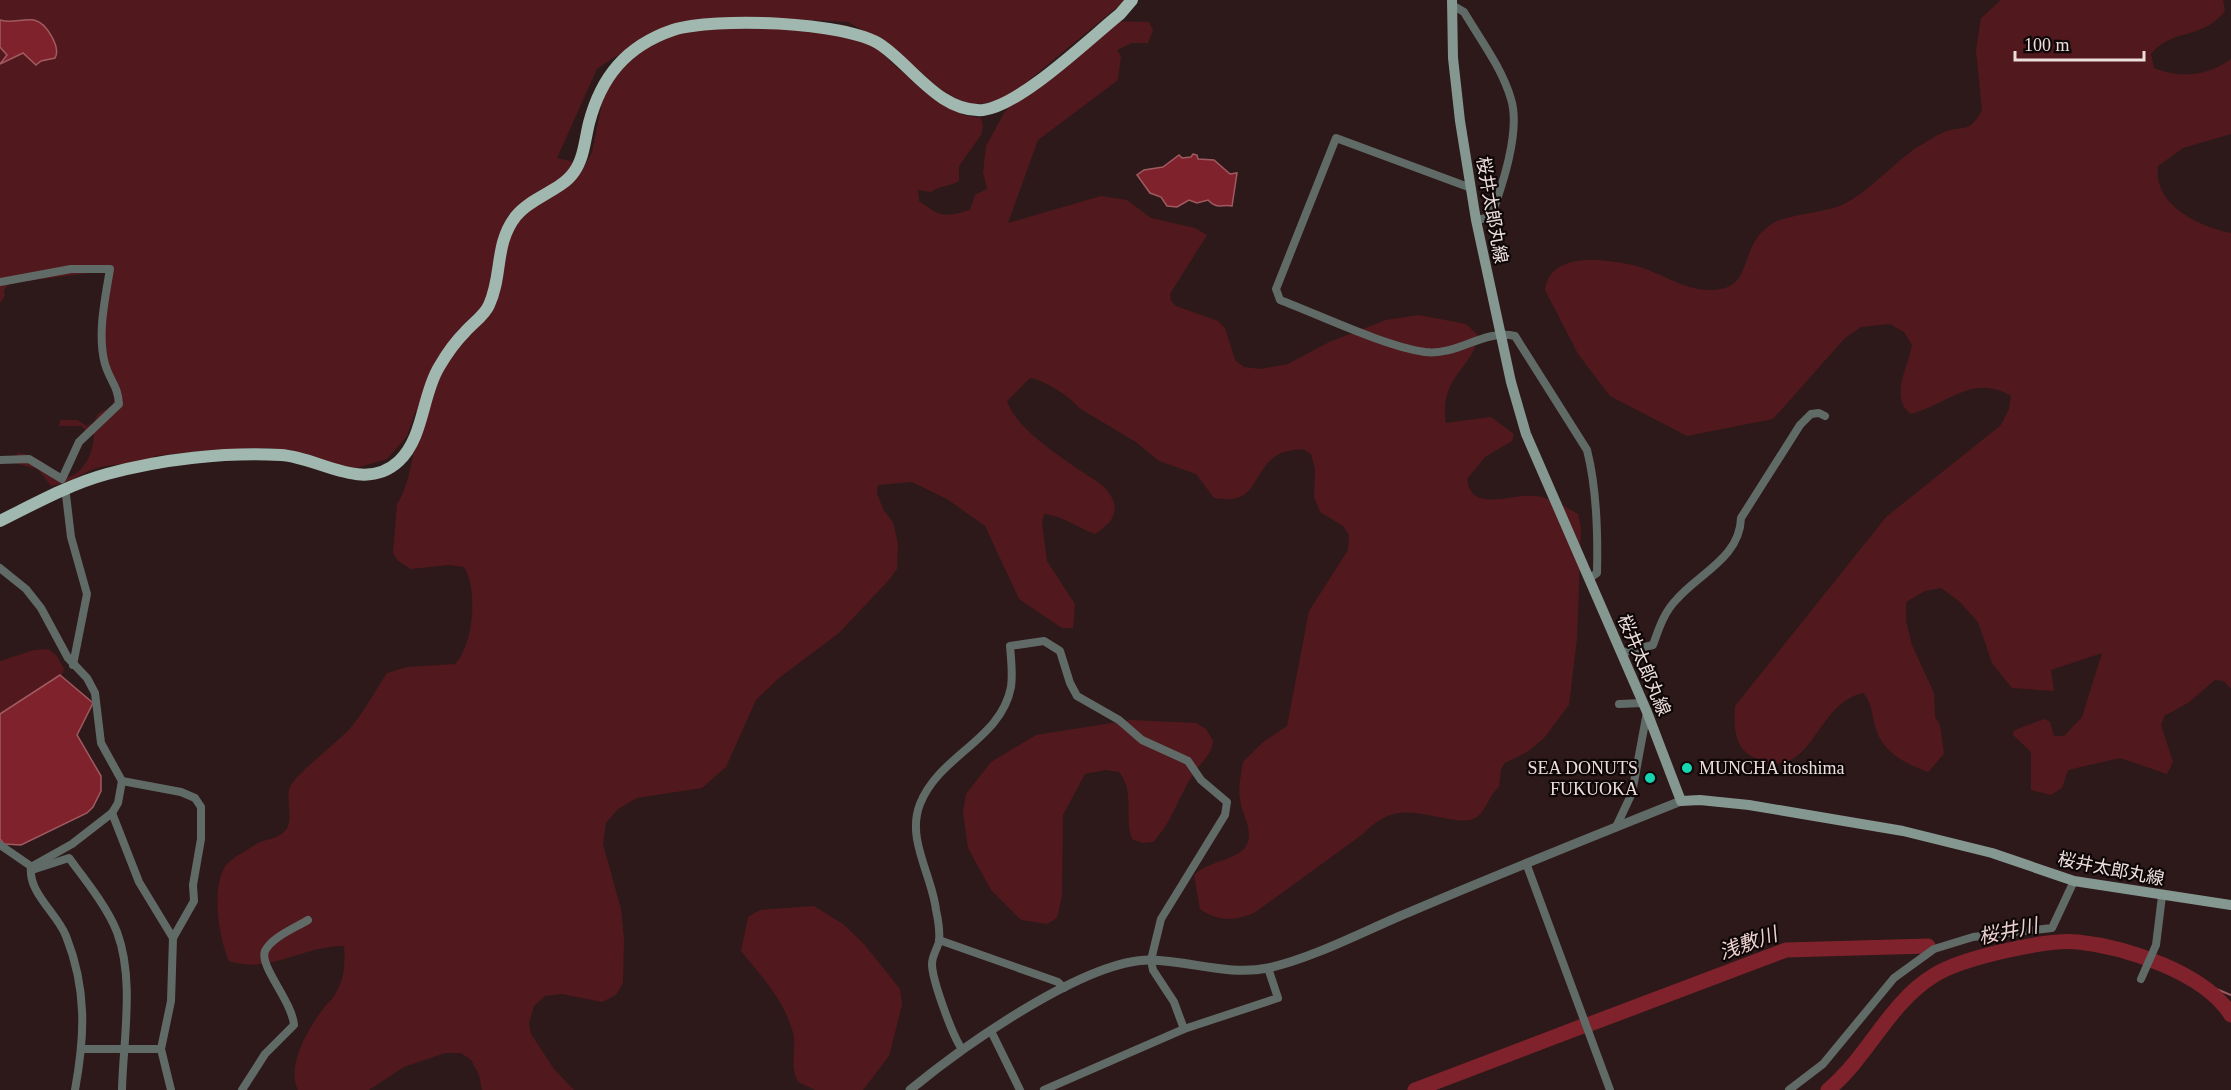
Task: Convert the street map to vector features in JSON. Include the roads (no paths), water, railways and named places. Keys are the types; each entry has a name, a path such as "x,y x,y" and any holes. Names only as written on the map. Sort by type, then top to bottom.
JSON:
{"main road":[{"path":"0,521 88,481 163,463 211,457 285,455 349,475 387,469 400,460 412,441 437,370 462,334 489,308 498,274 497,259 505,236 517,214 572,175 580,161 596,100 605,80 624,57 669,32 688,26 738,23 833,27 854,32 879,44 948,101 967,109 984,110 1003,105 1026,90 1120,14 1132,0"},
{"name":"桜井太郎丸線","path":"1452,3 1455,86 1476,220 1499,332 1526,434 1645,708 1681,801 1700,800 1749,805 1948,840 2074,881 2231,905"}],"street":[{"path":"1452,3 1464,12 1511,99 1513,122 1511,141 1499,194 1491,217 1476,220"},
{"path":"1471,188 1336,138 1276,289 1281,300 1391,342 1425,352 1451,352 1499,332 1515,336 1587,450 1591,468 1598,545 1597,573 1590,578"},
{"path":"0,282 71,269 110,269 102,334 105,365 118,389 119,404 79,442 62,479 29,459 0,460"},
{"path":"1621,653 1653,645 1665,614 1677,599 1729,552 1741,534 1742,518 1751,501 1800,425 1811,414 1819,412 1826,416"},
{"path":"66,495 71,537 87,594 73,665"},
{"path":"0,568 26,590 41,608 73,665 87,678 95,693 101,743 122,781 118,803 112,813 72,844 31,867"},
{"path":"962,1049 953,1035 933,969 932,963 939,940 936,909 914,831 919,805 935,777 958,754 983,735 1004,706 1011,687 1010,646 1044,641 1060,651 1070,683 1077,696 1119,720 1142,740 1188,761 1201,780 1227,802 1225,815 1161,919 1151,960 1153,970 1174,1002 1184,1029"},
{"path":"1616,827 1632,793 1639,768 1645,708 1619,704"},
{"path":"122,781 182,792 195,798 201,807 201,839 193,885 195,901 173,938 171,1001 161,1049 171,1090"},
{"path":"910,1090 962,1049 1091,974 1121,963 1151,960 1215,969 1268,968 1331,945 1681,801"},
{"path":"112,813 139,882 173,938"},
{"path":"0,845 35,869 69,858 117,932 124,966 125,994 122,1090"},
{"path":"1526,863 1610,1090"},
{"path":"31,867 30,875 34,886 65,932 82,998 84,1028 75,1090"},
{"path":"1789,1090 1823,1064 1894,978 1934,949 1973,937 2052,928 2074,881"},
{"path":"2141,979 2156,945 2162,896"},
{"path":"242,1090 266,1054 294,1025 293,1012 264,963 266,951 276,940 308,920"},
{"path":"939,940 1058,982 1064,988"},
{"path":"1044,1090 1184,1029 1278,998 1268,968"},
{"path":"992,1031 1020,1090"},
{"path":"82,1049 161,1049"}],"waterway":[{"name":"桜井川","path":"1828,1090 1855,1062 1891,1015 1917,987 1946,969 1982,957 2025,947 2078,942 2141,956 2184,975 2203,987 2219,1000 2231,1015"},
{"name":"浅敷川","path":"1590,1024 1786,950 1928,946"},
{"path":"2202,983 2231,995"},
{"name":"浅敷川","path":"1415,1090 1583,1026"}],"place":[{"name":"MUNCHA itoshima","path":"1687,768"},
{"name":"SEA DONUTS FUKUOKA","path":"1650,778"}]}
